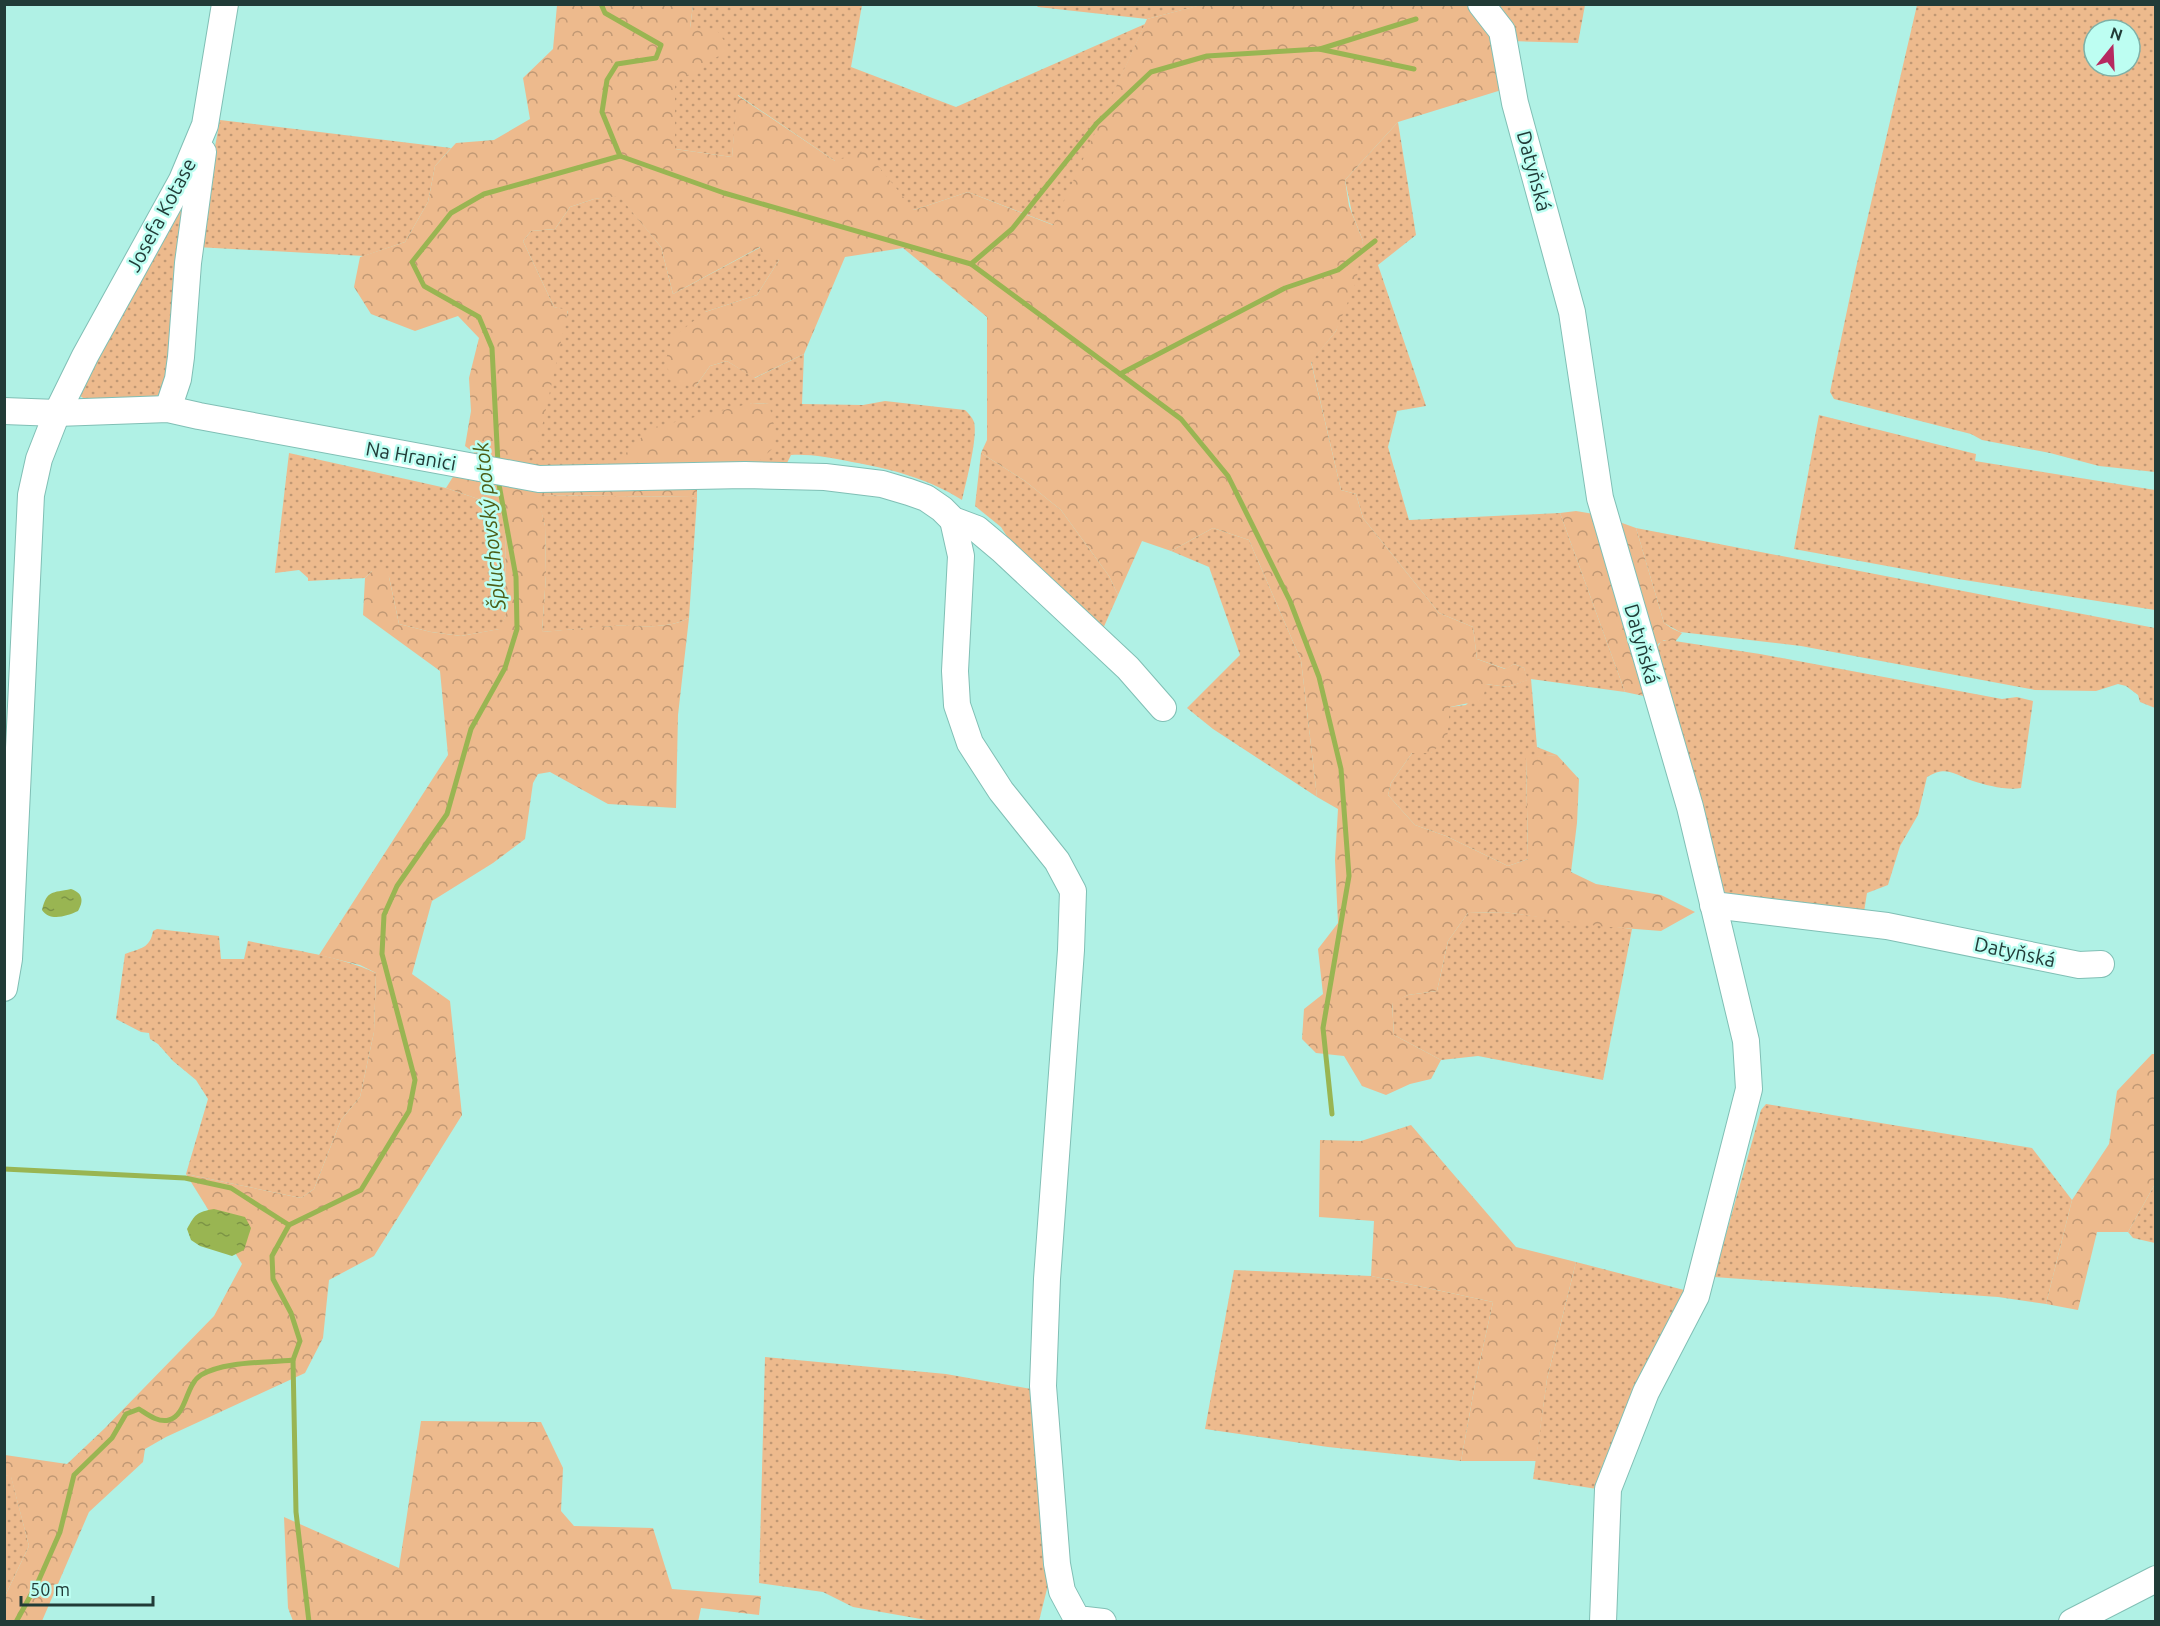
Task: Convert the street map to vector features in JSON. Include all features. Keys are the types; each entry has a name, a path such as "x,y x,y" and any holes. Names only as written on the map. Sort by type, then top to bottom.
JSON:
{"street":[{"name":"Josefa Kotase","path":"4,988 10,948 31,495 39,459 57,412 85,356 182,180 205,125 225,4"},
{"name":"Datyňská","path":"1481,4 1503,31 1515,103 1572,312 1600,498 1689,807 1713,904 1887,926 2079,965 2101,964"},
{"path":"168,409 178,379 181,357 188,263 205,125"},
{"name":"Na Hranici","path":"4,411 168,409 539,479 745,475 836,478 882,484 926,498 942,508 953,520 977,530 1002,550 1128,668 1163,708"},
{"path":"953,520 961,556 955,671 957,705 963,724 970,743 1001,791 1057,861 1073,891 1071,950 1047,1279 1043,1386 1057,1564 1062,1591 1077,1619 1103,1622"},
{"path":"1603,1622 1608,1489 1646,1392 1696,1296 1749,1089 1746,1041 1713,904"},
{"path":"2072,1622 2156,1580"}],"green space":[{"path":"557,5 693,5 690,28 716,29 730,49 675,83 675,149 732,157 737,95 835,161 866,151 914,210 968,192 1053,225 1147,19 1201,5 1467,5 1495,38 1508,88 1398,122 1345,180 1349,206 1363,241 1356,282 1336,331 1311,362 1341,490 1356,494 1363,518 1439,613 1473,627 1477,659 1505,669 1514,664 1524,668 1528,680 1508,687 1486,684 1483,700 1450,707 1447,739 1431,753 1412,753 1391,783 1388,795 1415,825 1446,836 1508,866 1528,859 1526,757 1557,755 1579,779 1571,872 1596,884 1661,895 1695,912 1661,931 1598,926 1504,912 1468,913 1448,941 1437,991 1408,995 1392,1003 1394,1035 1441,1060 1431,1079 1410,1084 1386,1095 1362,1086 1344,1056 1316,1053 1302,1039 1304,1009 1323,994 1318,949 1338,923 1335,860 1338,809 1317,797 1301,660 1249,540 1213,528 1171,551 1142,541 1118,595 1109,576 1061,510 1025,481 981,453 987,440 987,317 903,248 845,257 804,354 754,378 727,361 710,366 695,387 674,382 665,363 672,338 705,312 757,295 779,260 761,255 760,247 673,294 661,247 619,196 594,199 570,207 555,229 531,231 523,241 554,307 568,310 536,454 516,464 484,460 465,446 471,411 469,378 479,338 458,316 415,331 371,314 354,287 360,257 405,242 428,202 435,166 456,143 494,140 530,119 523,78 553,49"},
{"path":"693,5 862,5 851,67 956,107 1145,24 1054,225 968,192 914,210 835,161 738,95 732,157 675,149 675,83 690,28"},
{"path":"1036,5 1202,5 1147,19"},
{"path":"1492,5 1585,5 1578,43 1511,41"},
{"path":"1917,5 2155,5 2155,472 2099,466 2050,453 1982,440 1971,434 1834,399 1830,392 1855,272"},
{"path":"220,120 451,148 435,166 428,202 405,242 364,256 196,247"},
{"path":"1398,122 1416,235 1378,265 1426,406 1397,411 1388,447 1409,520 1560,513 1625,692 1531,679 1537,747 1557,755 1526,758 1528,859 1508,866 1446,836 1415,825 1388,795 1391,783 1412,753 1431,753 1450,707 1466,705 1486,684 1508,687 1527,680 1524,668 1514,664 1506,669 1477,659 1473,627 1439,613 1363,518 1356,494 1341,490 1311,361 1336,331 1363,241 1352,213 1345,180"},
{"path":"195,177 163,392 153,398 85,399 80,396 79,391"},
{"path":"619,195 661,247 673,294 761,247 779,260 757,295 705,312 695,387 710,366 727,361 755,378 804,354 802,404 863,405 885,401 965,410 973,420 975,429 962,500 909,475 829,458 791,455 787,463 752,468 769,404 752,403 609,470 516,464 568,311 554,307 523,241 531,231 555,229 570,207 594,199"},
{"path":"752,403 769,404 774,425 773,448 752,468 609,470 651,428"},
{"path":"1819,415 1976,454 1975,461 2155,490 2155,610 1958,579 1794,549"},
{"path":"289,453 446,488 490,503 497,508 505,520 506,615 500,629 461,636 399,624 389,577 372,571 365,578 308,581 308,578 299,570 275,573"},
{"path":"981,453 1025,481 1061,510 1109,576 1118,595 1102,631 1013,546 1001,527 975,506"},
{"path":"456,472 697,482 697,499 692,497 538,495 545,526 546,575 542,632 605,626 661,626 689,618 678,715 676,808 608,804 550,772 538,774 533,783 525,839 493,863 432,901 412,974 450,1001 462,1115 374,1256 329,1280 323,1338 305,1373 166,1437 145,1449 143,1462 89,1512 42,1621 5,1621 5,1596 29,1546 11,1477 5,1475 5,1455 67,1464 214,1316 242,1264 186,1174 301,1198 314,1189 341,1120 360,1097 374,1032 376,973 360,965 319,955 448,755 440,671 363,615 365,578 372,571 384,569 389,577 399,624 461,636 499,629 506,615 505,520 497,508 490,503 446,488"},
{"path":"537,495 692,497 697,499 689,618 661,626 614,626 542,632 546,575 545,526"},
{"path":"1576,511 1600,515 1636,528 1664,623 1682,633 1675,642 1664,640 1658,644 1666,689 1653,698 1625,692 1560,513"},
{"path":"1213,528 1249,540 1301,660 1317,797 1213,729 1187,708 1240,655 1209,567 1171,551"},
{"path":"1636,528 2155,628 2155,708 2140,702 2138,695 2126,686 2118,684 2096,691 2035,690 1801,646 1680,632 1664,623"},
{"path":"1668,640 1760,654 2002,699 2017,697 2033,701 2021,788 1990,786 1945,771 1927,777 1918,815 1900,846 1888,885 1867,893 1864,912 1721,896 1677,748 1658,647 1661,641"},
{"path":"1504,912 1632,929 1603,1080 1478,1056 1441,1060 1394,1035 1392,1002 1408,995 1437,991 1448,941 1468,913"},
{"path":"157,929 219,936 221,959 244,959 248,941 330,957 376,973 374,1032 360,1097 341,1120 314,1189 301,1198 186,1174 208,1099 196,1080 150,1039 149,1033 141,1032 116,1019 125,954 147,945 153,931"},
{"path":"2152,1054 2156,1054 2155,1184 2128,1232 2097,1232 2078,1310 2046,1304 2072,1200 2109,1144 2117,1091"},
{"path":"1766,1104 2032,1148 2072,1200 2046,1304 1998,1297 1714,1277 1761,1110"},
{"path":"1411,1125 1516,1247 1576,1262 1547,1379 1536,1461 1461,1461 1493,1302 1371,1276 1374,1221 1319,1217 1320,1140 1361,1141"},
{"path":"2155,1184 2155,1243 2133,1238 2128,1232"},
{"path":"1576,1262 1688,1291 1604,1461 1597,1489 1533,1479 1547,1379"},
{"path":"1234,1270 1371,1276 1493,1302 1461,1461 1328,1447 1205,1429"},
{"path":"765,1357 946,1374 1031,1389 1050,1577 1039,1621 932,1621 853,1607 823,1592 759,1583"},
{"path":"421,1421 541,1422 563,1468 561,1511 574,1526 653,1528 672,1589 761,1596 759,1615 701,1608 698,1622 293,1621 288,1608 284,1517 399,1568"},
{"path":"5,1475 11,1476 29,1546 5,1596"}],"water":[{"path":"71,889 81,898 78,911 54,917 45,914 42,910 48,896"},
{"path":"214,1209 245,1217 251,1228 244,1250 232,1256 200,1246 191,1240 187,1229 192,1220 197,1214"}],"waterway":[{"name":"Špluchovský potok","path":"498,464 492,348 479,317 424,286 412,262 451,213 484,194 620,156 602,112 607,80 617,64 656,58 661,45 605,13 601,4"},
{"path":"1320,49 1416,19"},
{"path":"971,264 1012,229 1097,123 1151,72 1207,56 1319,49 1414,69"},
{"path":"620,156 724,193 971,264 1181,419 1228,476 1290,601 1319,677 1341,769 1349,876 1323,1028 1332,1114"},
{"path":"1120,374 1285,288 1338,270 1375,241"},
{"name":"Špluchovský potok","path":"16,1622 38,1582 60,1532 74,1475 112,1438 126,1414 139,1409 157,1419 169,1420 179,1412 196,1380 210,1370 246,1363 293,1360 300,1341 291,1313 273,1279 272,1256 289,1225 361,1190 409,1111 415,1080 382,954 384,915 397,886 447,814 471,729 505,668 517,629 516,577 498,479"},
{"path":"4,1169 185,1178 231,1188 289,1225"},
{"path":"293,1360 296,1512 309,1622"}]}
